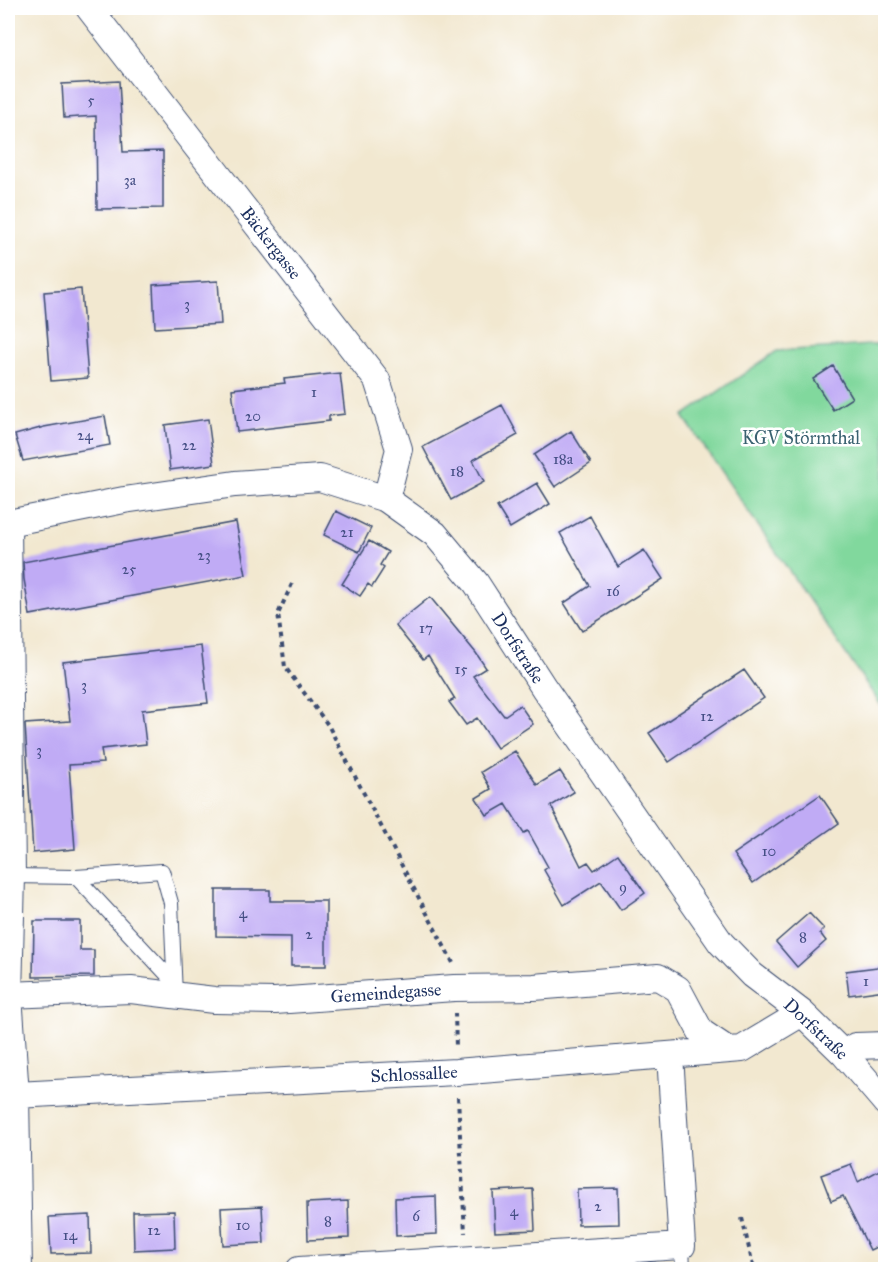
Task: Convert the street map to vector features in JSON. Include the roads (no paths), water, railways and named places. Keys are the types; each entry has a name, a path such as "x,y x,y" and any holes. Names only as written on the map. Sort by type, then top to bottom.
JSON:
{"street":[{"name":"Bäckergasse","path":"89,8 377,380 399,449 386,498"},
{"name":"Dorfstraße","path":"8,523 135,498 235,484 320,478 386,498 435,534 476,583 544,688 721,943 752,975 802,1013 844,1054 885,1103"},
{"path":"8,523 12,876 8,995 16,1095 19,1269"},
{"name":"Gemeindegasse","path":"8,995 174,989 214,1000 275,1001 454,988 534,987 658,977 678,989 701,1032 728,1050"},
{"name":"Schlossallee","path":"16,1095 456,1072 742,1049 802,1013"},
{"path":"844,1054 855,1046 885,1045"},
{"path":"298,1269 467,1259 682,1258 670,1055"}],"lane":[{"path":"12,876 76,877 162,871 171,903 174,989"},
{"path":"76,877 174,989"}],"park label":[{"name":"KGV Störmthal","path":"801,438"}]}
